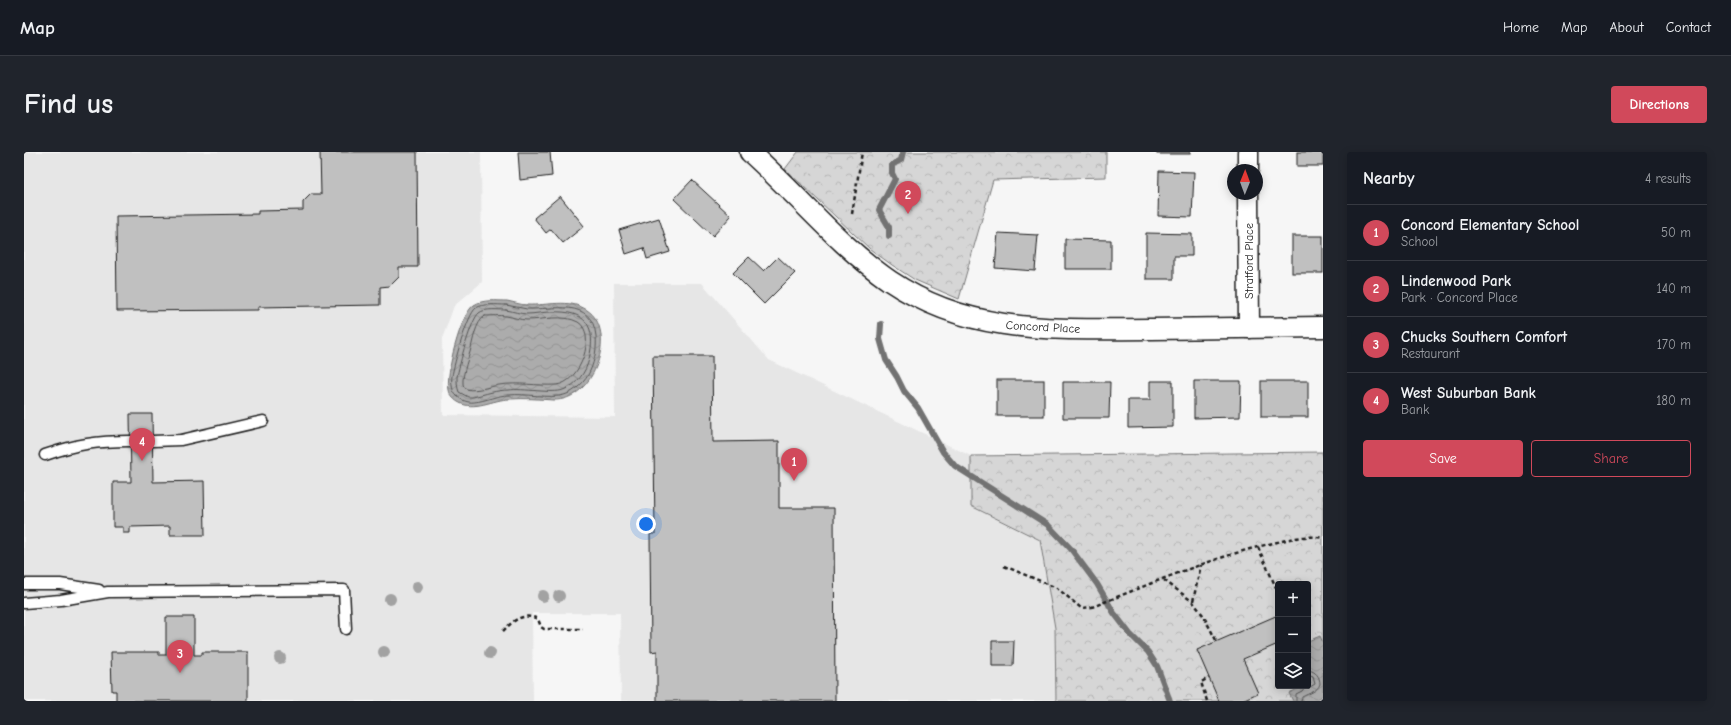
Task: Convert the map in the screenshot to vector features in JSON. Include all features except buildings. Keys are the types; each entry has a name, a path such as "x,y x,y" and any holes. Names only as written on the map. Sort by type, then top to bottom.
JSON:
{"street":[{"name":"Concord Place","path":"750,152 871,267 914,295 959,314 987,322 1029,328 1323,328"},
{"path":"1248,152 1248,164"},
{"name":"Stratford Place","path":"1248,200 1249,328"}],"lane":[{"path":"152,441 182,440 263,421"},
{"path":"45,455 69,446 93,442 130,441"},
{"path":"24,584 60,584 108,592"},
{"path":"24,603 61,600 108,592 344,590 346,629"}],"path":[{"path":"852,214 862,152"},
{"path":"1004,566 1057,588 1081,608 1092,607 1201,565 1258,547 1302,536 1323,538"},
{"path":"1258,547 1275,585"},
{"path":"1193,602 1201,565"},
{"path":"1163,579 1193,602 1217,642"},
{"path":"503,631 515,619 522,617 534,617 538,619 540,627 544,629 583,629"},
{"path":"1207,701 1201,682 1209,678"}],"shaded area":[{"path":"24,152 481,152 482,282 454,306 442,339 443,415 615,417 614,283 702,283 769,360 971,456 971,506 1040,540 1055,628 1056,701 621,701 620,613 532,613 533,701 24,701"}],"green space":[{"path":"798,152 1106,152 1106,177 993,180 959,299 915,280 870,249 785,169"},
{"path":"1323,452 1323,701 1056,701 1055,628 1040,540 971,506 971,456"}],"water":[{"path":"507,301 522,305 558,303 573,304 587,310 596,320 601,333 601,348 597,363 590,378 580,390 568,398 553,400 510,399 470,406 456,401 452,397 448,382 449,372 459,331 469,310 474,305 482,302"},
{"path":"1320,636 1323,643 1323,701 1293,701 1289,693 1298,689 1311,689 1311,640"}],"waterway":[{"path":"889,236 889,227 879,210 895,179 892,173 892,165 901,160 903,152"},
{"path":"881,324 880,339 886,360 904,391 918,408 943,452 955,466 1048,525 1071,549 1097,584 1114,613 1130,634 1148,652 1157,666 1170,701"}],"place":[{"name":"Lindenwood Park","path":"908,214"},
{"name":"West Suburban Bank","path":"142,461"},
{"name":"Concord Elementary School","path":"794,481"},
{"name":"Chucks Southern Comfort","path":"180,673"}]}
